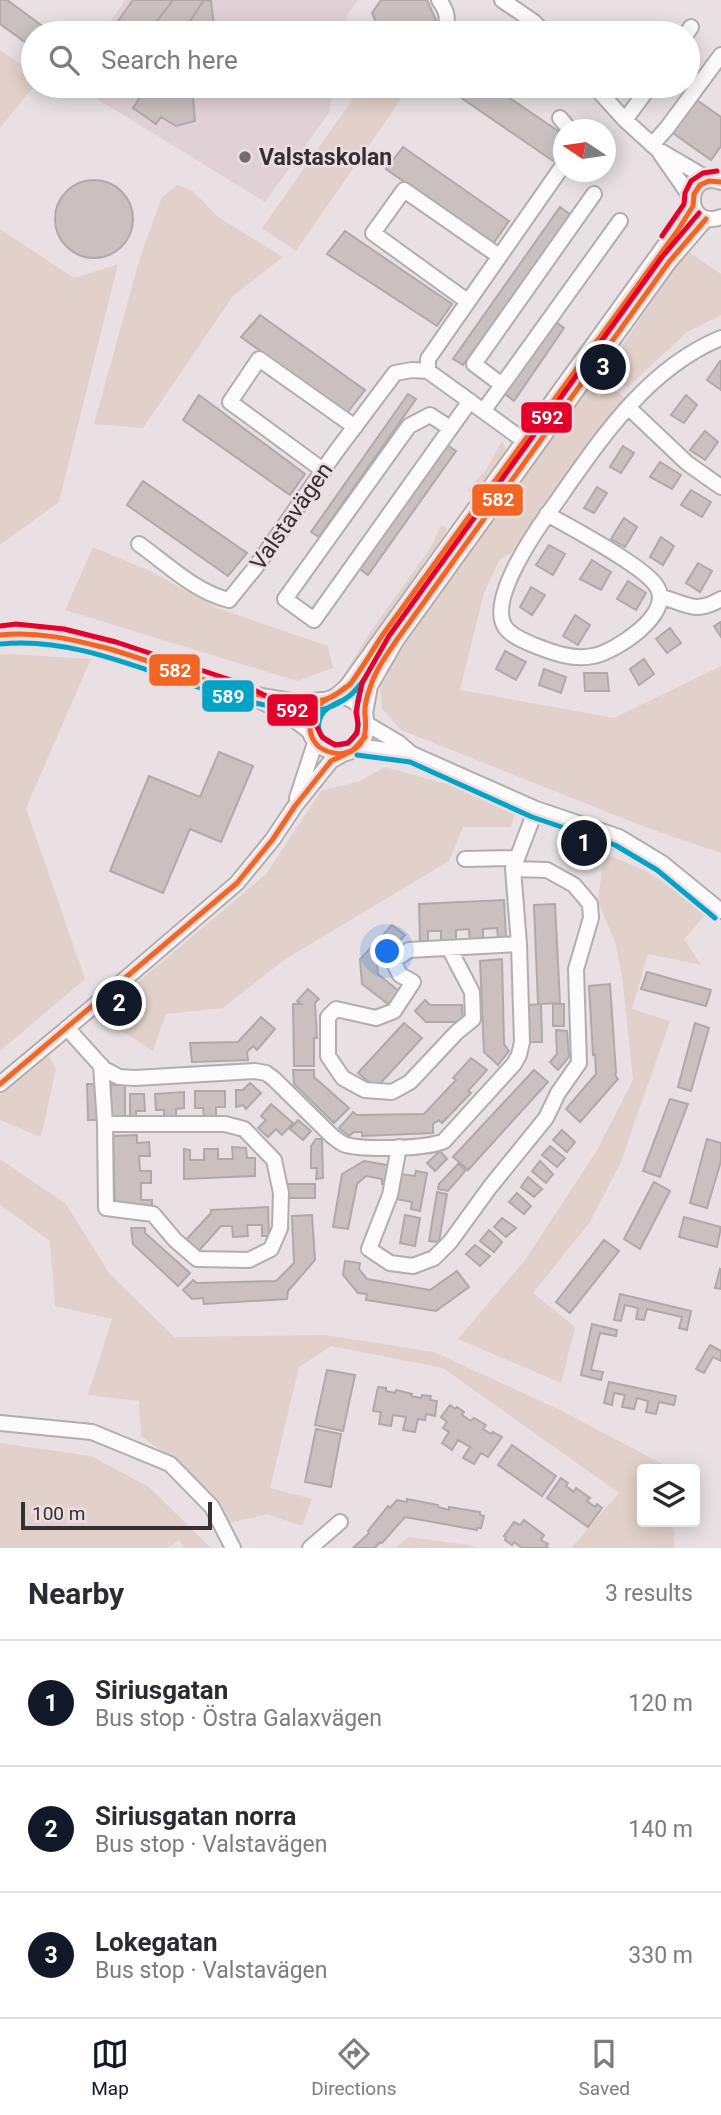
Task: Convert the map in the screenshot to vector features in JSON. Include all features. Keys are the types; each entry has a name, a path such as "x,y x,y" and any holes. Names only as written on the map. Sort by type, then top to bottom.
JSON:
{"street":[{"path":"439,0 446,10 448,21"},
{"path":"502,0 533,21"},
{"path":"700,83 721,55"},
{"path":"295,806 313,737 310,720 315,709 347,686 669,262 715,220 696,212 693,203 654,147 605,98"},
{"path":"625,120 641,98"},
{"path":"654,147 689,98"},
{"path":"654,147 717,179"},
{"path":"0,1084 237,883 331,761 358,746 365,736 370,686 396,641 693,203 697,187 703,181 717,179"},
{"path":"529,445 428,371 428,359 553,180"},
{"path":"467,301 373,233 404,190 499,256"},
{"path":"502,385 474,364 594,194"},
{"path":"484,411 620,221"},
{"path":"547,514 650,578 658,588 661,597 659,608 650,621 607,652 592,657 575,657 555,653 513,635 505,627 501,617 501,602 513,572 547,514 628,407 666,370 687,355 721,338"},
{"path":"324,471 230,402 259,359 355,427"},
{"name":"Valstavägen","path":"139,544 198,586 217,597 229,600 256,568 395,373 428,371"},
{"path":"450,428 430,415 409,426 285,599 314,620 470,401"},
{"path":"628,407 687,464 721,487"},
{"path":"661,597 691,608 710,605 721,599"},
{"path":"0,634 15,632 75,640 240,692 293,718 325,751 343,754"},
{"path":"240,692 298,702 347,697 357,703 366,719 412,754"},
{"path":"358,746 412,754 536,809 619,837 682,878 721,911"},
{"path":"67,1028 101,1065 118,1077 243,1071 266,1073 342,1144 435,1146 444,1141 514,1064 519,1055 522,1042 514,863 536,809"},
{"path":"399,1147 390,1195 369,1249 390,1263 413,1266 434,1258 450,1242 546,1118 558,1093 579,1063 576,969 591,918 590,904 574,885 547,870 514,863 465,859"},
{"path":"449,948 472,992 473,1019 457,1032 410,1082 392,1092 365,1090 343,1078 327,1056 328,1017 336,1009 376,1018 394,1011 413,982 400,975 393,961 409,950 519,944"},
{"path":"101,1065 106,1208 153,1214 175,1240 197,1259 249,1260 271,1249 280,1228 281,1193 274,1160 244,1129 225,1124 105,1124"},
{"path":"0,1423 92,1432 170,1464 212,1507 233,1548"},
{"path":"310,1548 340,1522"}],"shaded area":[{"path":"125,0 358,0 347,21 110,21"},
{"path":"0,50 21,65 21,98 24,98 0,128"},
{"name":"Valstaskolan","path":"96,98 332,98 329,113 265,202"},
{"path":"354,98 402,98 296,251 262,228"},
{"path":"177,185 193,191 218,217 283,257 233,296 143,428 94,424 141,254 162,197"},
{"path":"0,229 74,278 118,264 59,502 0,545"},
{"path":"686,250 721,274 721,315 687,332 628,387 605,372"},
{"path":"589,388 599,397 617,392 626,399 510,554 500,559 484,593 460,690 614,718 721,666 721,853 645,827 401,730 382,709 380,682 562,415"},
{"path":"502,441 506,448 502,463 472,494 467,490 486,470"},
{"path":"441,525 447,528 439,547 351,674 348,668 431,547"},
{"path":"93,547 152,572 217,608 328,646 333,668 297,681 65,610"},
{"path":"0,655 91,659 26,808 85,979 0,1051"},
{"path":"385,767 504,800 515,812 511,827 463,827 449,861 284,960 223,1008 166,1014 153,1051 98,1016 266,874 321,791 360,781"},
{"path":"604,853 646,871 705,915 684,939 701,965 648,954 632,1009 670,1021 621,1162 590,1222 533,1293 575,1327 561,1383 458,1339 525,1260 596,1152 633,1080 622,975 615,942 598,901"},
{"path":"48,1055 56,1069 41,1137 0,1120 0,1095"},
{"path":"0,1159 66,1204 109,1273 174,1337 325,1335 434,1352 560,1410 663,1464 637,1464 637,1527 673,1527 675,1548 571,1548 619,1493 443,1368 331,1346 299,1367 270,1488 312,1499 302,1526 267,1514 231,1523 211,1493 183,1467 141,1436 139,1401 88,1395 112,1319 55,1306 50,1241 0,1205"},
{"path":"0,1443 91,1456 149,1487 211,1548 185,1548 179,1540 168,1548 0,1548"},
{"path":"408,1537 469,1545 477,1548 395,1548"}],"building":[{"path":"0,0 7,0 36,21 21,21 21,39 0,24"},
{"path":"133,0 173,0 157,21 118,21"},
{"path":"173,0 204,0 190,21 157,21"},
{"path":"204,0 211,1 213,21 190,21"},
{"path":"381,0 427,0 436,20 375,21 372,13"},
{"path":"139,98 193,98 195,121 176,126 161,117 156,124 133,108"},
{"path":"461,98 510,98 553,128 553,161"},
{"path":"694,98 721,117 721,146 711,160 670,131"},
{"path":"403,147 509,221 493,244 386,169"},
{"path":"94,180 109,183 122,191 130,204 133,219 130,234 122,247 109,255 94,258 79,255 66,247 58,234 55,219 58,204 66,191 79,183"},
{"path":"560,207 571,215 463,365 453,359"},
{"path":"345,231 452,304 437,326 327,254"},
{"path":"260,315 365,390 347,413 241,337"},
{"path":"556,322 564,328 514,401 505,394"},
{"path":"721,361 721,390 707,380"},
{"path":"408,394 416,399 319,537 311,532"},
{"path":"199,395 305,474 290,495 183,420"},
{"path":"686,395 697,405 684,423 671,415"},
{"path":"705,431 718,442 705,460 690,450"},
{"path":"447,445 456,451 368,575 360,569"},
{"path":"623,446 634,453 621,473 610,467"},
{"path":"660,462 681,475 672,489 650,477"},
{"path":"143,481 247,553 228,576 127,505"},
{"path":"597,487 607,493 594,513 584,508"},
{"path":"691,490 711,502 702,517 681,505"},
{"path":"624,518 637,527 625,547 611,539"},
{"path":"661,537 674,546 663,565 650,557"},
{"path":"549,545 565,554 553,575 536,565"},
{"path":"592,560 611,572 601,590 580,579"},
{"path":"698,563 712,571 700,592 686,583"},
{"path":"628,581 646,593 636,610 617,599"},
{"path":"531,587 545,595 532,615 520,607"},
{"path":"575,615 590,625 578,645 563,636"},
{"path":"721,622 721,637 714,626"},
{"path":"670,628 681,643 667,653 656,639"},
{"path":"505,651 526,662 516,680 496,669"},
{"path":"644,659 654,674 639,685 630,669"},
{"path":"544,669 566,677 561,693 539,685"},
{"path":"584,673 607,673 609,691 585,691"},
{"path":"219,752 253,766 221,842 190,829 163,893 110,871 149,776 200,797"},
{"path":"504,900 506,938 498,938 497,928 483,929 483,939 470,941 469,929 456,930 456,940 441,941 441,931 428,931 428,941 420,942 419,904"},
{"path":"555,904 560,1003 538,1004 534,905"},
{"path":"392,925 405,935 377,964 378,974 402,994 392,1007 362,984 360,959"},
{"path":"502,959 504,1044 509,1051 498,1065 484,1052 480,961"},
{"path":"647,972 711,990 706,1006 641,989"},
{"path":"610,984 615,1075 618,1079 580,1122 566,1109 596,1074 589,986"},
{"path":"308,989 319,999 315,1003 317,1038 314,1038 314,1066 294,1066 293,1004 301,1004 297,1001"},
{"path":"425,1000 430,1005 462,1005 463,1022 426,1022 415,1011"},
{"path":"541,1004 542,1042 529,1042 529,1005"},
{"path":"553,1004 564,1004 564,1026 553,1026"},
{"path":"261,1017 275,1029 257,1050 253,1046 247,1052 248,1060 192,1062 190,1043 238,1042"},
{"path":"404,1023 422,1038 376,1088 358,1073"},
{"path":"695,1023 709,1028 691,1091 678,1087"},
{"path":"556,1030 567,1031 569,1057 558,1070 550,1062 557,1054"},
{"path":"471,1058 487,1070 468,1091 471,1093 442,1123 439,1120 433,1124 433,1133 362,1136 362,1132 354,1132 349,1136 339,1128 353,1112 357,1115 424,1114 456,1080 453,1078"},
{"path":"293,1070 314,1070 314,1077 349,1108 334,1123 294,1084"},
{"path":"534,1070 548,1082 468,1170 453,1157"},
{"path":"250,1083 261,1093 246,1109 243,1105 236,1107 236,1090 243,1090"},
{"path":"87,1084 99,1084 99,1120 88,1120"},
{"path":"111,1085 125,1085 125,1117 111,1117"},
{"path":"195,1091 225,1091 225,1107 216,1107 216,1117 204,1118 203,1108 195,1108"},
{"path":"184,1092 184,1108 176,1109 176,1120 164,1120 164,1110 156,1110 155,1094"},
{"path":"130,1094 144,1094 145,1111 136,1111 136,1121 130,1122"},
{"path":"670,1099 688,1104 660,1177 643,1171"},
{"path":"271,1104 293,1123 282,1135 276,1129 268,1137 258,1128 266,1120 261,1116"},
{"path":"298,1120 311,1131 303,1140 290,1129"},
{"path":"562,1130 575,1142 567,1152 553,1140"},
{"path":"137,1135 137,1143 149,1142 150,1156 139,1156 140,1171 151,1171 151,1183 141,1183 141,1200 152,1200 152,1206 115,1207 113,1136"},
{"path":"316,1139 322,1139 323,1178 316,1179 317,1168 311,1168 311,1146"},
{"path":"707,1139 721,1143 721,1161 707,1208 690,1203"},
{"path":"550,1146 565,1158 557,1167 542,1155"},
{"path":"232,1147 246,1148 247,1158 255,1158 255,1176 184,1179 184,1149 190,1150 190,1160 204,1160 204,1149 218,1149 218,1159 233,1159"},
{"path":"440,1151 447,1159 435,1171 427,1163"},
{"path":"364,1161 392,1166 388,1185 382,1184 382,1179 366,1176 357,1184 348,1229 333,1227 342,1174"},
{"path":"540,1161 553,1174 546,1183 532,1171"},
{"path":"458,1164 466,1170 448,1191 438,1189 439,1184"},
{"path":"416,1171 427,1173 420,1211 411,1209 412,1202 396,1199 401,1174 415,1176"},
{"path":"528,1177 542,1189 534,1197 521,1187"},
{"path":"654,1182 670,1191 640,1249 624,1239"},
{"path":"286,1184 315,1184 315,1198 286,1198"},
{"path":"437,1192 447,1194 439,1242 429,1241"},
{"path":"517,1193 531,1206 524,1214 509,1202"},
{"path":"268,1207 269,1236 262,1236 262,1225 247,1225 248,1236 233,1237 232,1226 221,1226 196,1254 184,1242 211,1210"},
{"path":"312,1215 315,1260 288,1291 287,1299 204,1304 203,1298 192,1299 183,1290 193,1280 197,1283 276,1281 294,1263 292,1216"},
{"path":"405,1215 420,1218 415,1246 400,1243"},
{"path":"684,1217 721,1227 717,1247 679,1237"},
{"path":"502,1218 516,1228 506,1237 494,1227"},
{"path":"131,1228 145,1228 145,1233 190,1273 178,1286 133,1244"},
{"path":"489,1230 502,1242 494,1252 480,1241"},
{"path":"604,1240 619,1251 570,1313 556,1302"},
{"path":"475,1245 490,1256 480,1266 466,1254"},
{"path":"345,1261 360,1263 359,1269 367,1279 430,1290 457,1271 469,1287 436,1311 366,1300 367,1294 358,1293 343,1275"},
{"path":"721,1270 721,1289 715,1288"},
{"path":"620,1294 691,1311 687,1330 679,1328 682,1317 647,1309 644,1320 636,1319 638,1308 625,1305 621,1321 614,1320"},
{"path":"592,1324 617,1330 616,1336 600,1333 591,1370 603,1372 601,1380 581,1375"},
{"path":"710,1345 721,1351 721,1361 713,1357 704,1373 696,1369"},
{"path":"327,1370 355,1375 343,1431 315,1425"},
{"path":"609,1382 676,1396 674,1405 659,1402 656,1414 646,1412 648,1401 637,1398 634,1409 622,1407 625,1395 614,1393 612,1405 604,1403"},
{"path":"378,1387 421,1398 422,1395 431,1396 430,1400 437,1401 435,1416 426,1414 425,1420 418,1419 415,1432 403,1430 406,1417 393,1415 391,1426 379,1424 381,1412 373,1411"},
{"path":"450,1405 464,1412 462,1415 471,1421 474,1418 486,1425 483,1429 491,1434 493,1432 502,1437 488,1457 481,1453 474,1464 463,1458 470,1447 458,1440 452,1450 442,1443 449,1432 443,1428 447,1422 441,1417"},
{"path":"316,1429 341,1434 331,1487 305,1482"},
{"path":"512,1445 556,1476 542,1496 498,1465"},
{"path":"561,1478 574,1492 576,1488 590,1498 587,1501 602,1508 588,1527 547,1498"},
{"path":"407,1499 449,1510 449,1507 480,1512 480,1515 484,1516 481,1528 477,1530 405,1517 375,1548 353,1548 369,1533 388,1506 390,1508 397,1500 407,1502"},
{"path":"524,1520 544,1535 541,1540 548,1544 548,1548 522,1548 505,1540 504,1536 514,1522 520,1525"}],"transit line":[{"name":"592","path":"662,236 684,204 685,193 691,181 703,173 717,171"},
{"name":"582","path":"706,219 669,262 388,652 368,694 365,708 366,727 361,743 352,751 342,754 319,747 310,731 313,711 351,683 384,633 678,230 693,206 694,194 700,185 709,181 721,182"},
{"name":"592","path":"0,626 16,624 64,629 116,642 243,684 306,717 317,727 322,737 335,745 348,743 357,733 356,712 362,683 389,636 662,257 699,213"},
{"name":"582","path":"0,635 40,635 80,642 224,686 286,700 323,700 346,687"},
{"name":"589","path":"1,644 33,643 97,654 224,695 286,709 324,709 352,694"},
{"name":"589","path":"363,681 358,701 357,732 350,741 343,744 329,742 320,731 321,716 329,707 350,695 363,681"},
{"name":"582","path":"0,1084 237,883 331,761 352,751 365,737"},
{"name":"589","path":"357,755 410,762 532,817 615,845 657,870 715,918"}],"place":[{"name":"Valstaskolan","path":"245,157"},
{"name":"Lokegatan","path":"603,367"},
{"name":"Siriusgatan","path":"584,843"},
{"name":"Siriusgatan norra","path":"119,1003"}]}
